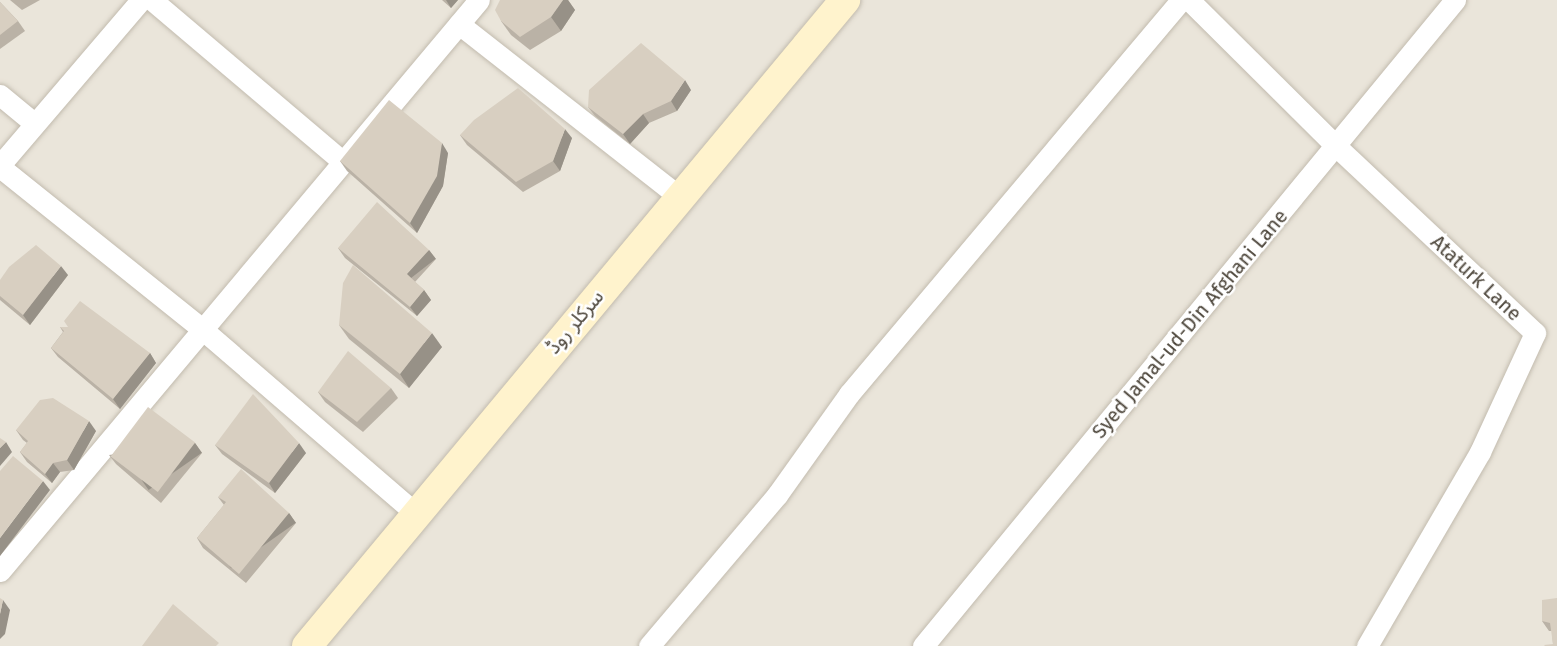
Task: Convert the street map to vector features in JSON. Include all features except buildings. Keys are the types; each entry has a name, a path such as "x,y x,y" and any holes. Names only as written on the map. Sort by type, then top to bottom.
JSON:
{"street":[{"path":"141,0 34,123 0,166 202,329 416,514"},
{"path":"152,0 342,160"},
{"path":"0,571 342,160 479,0"},
{"name":"سرکلر روڈ","path":"307,646 845,0"},
{"path":"649,646 777,495 849,394 1181,0"},
{"name":"Ataturk Lane","path":"1189,0 1336,146 1535,333 1480,452 1368,646"},
{"name":"Syed Jamal-ud-Din Afghani Lane","path":"923,646 1455,0"},
{"path":"459,24 680,197"},
{"path":"0,95 34,123"}],"shaded area":[{"path":"0,0 1557,0 1557,646 0,646"}]}
